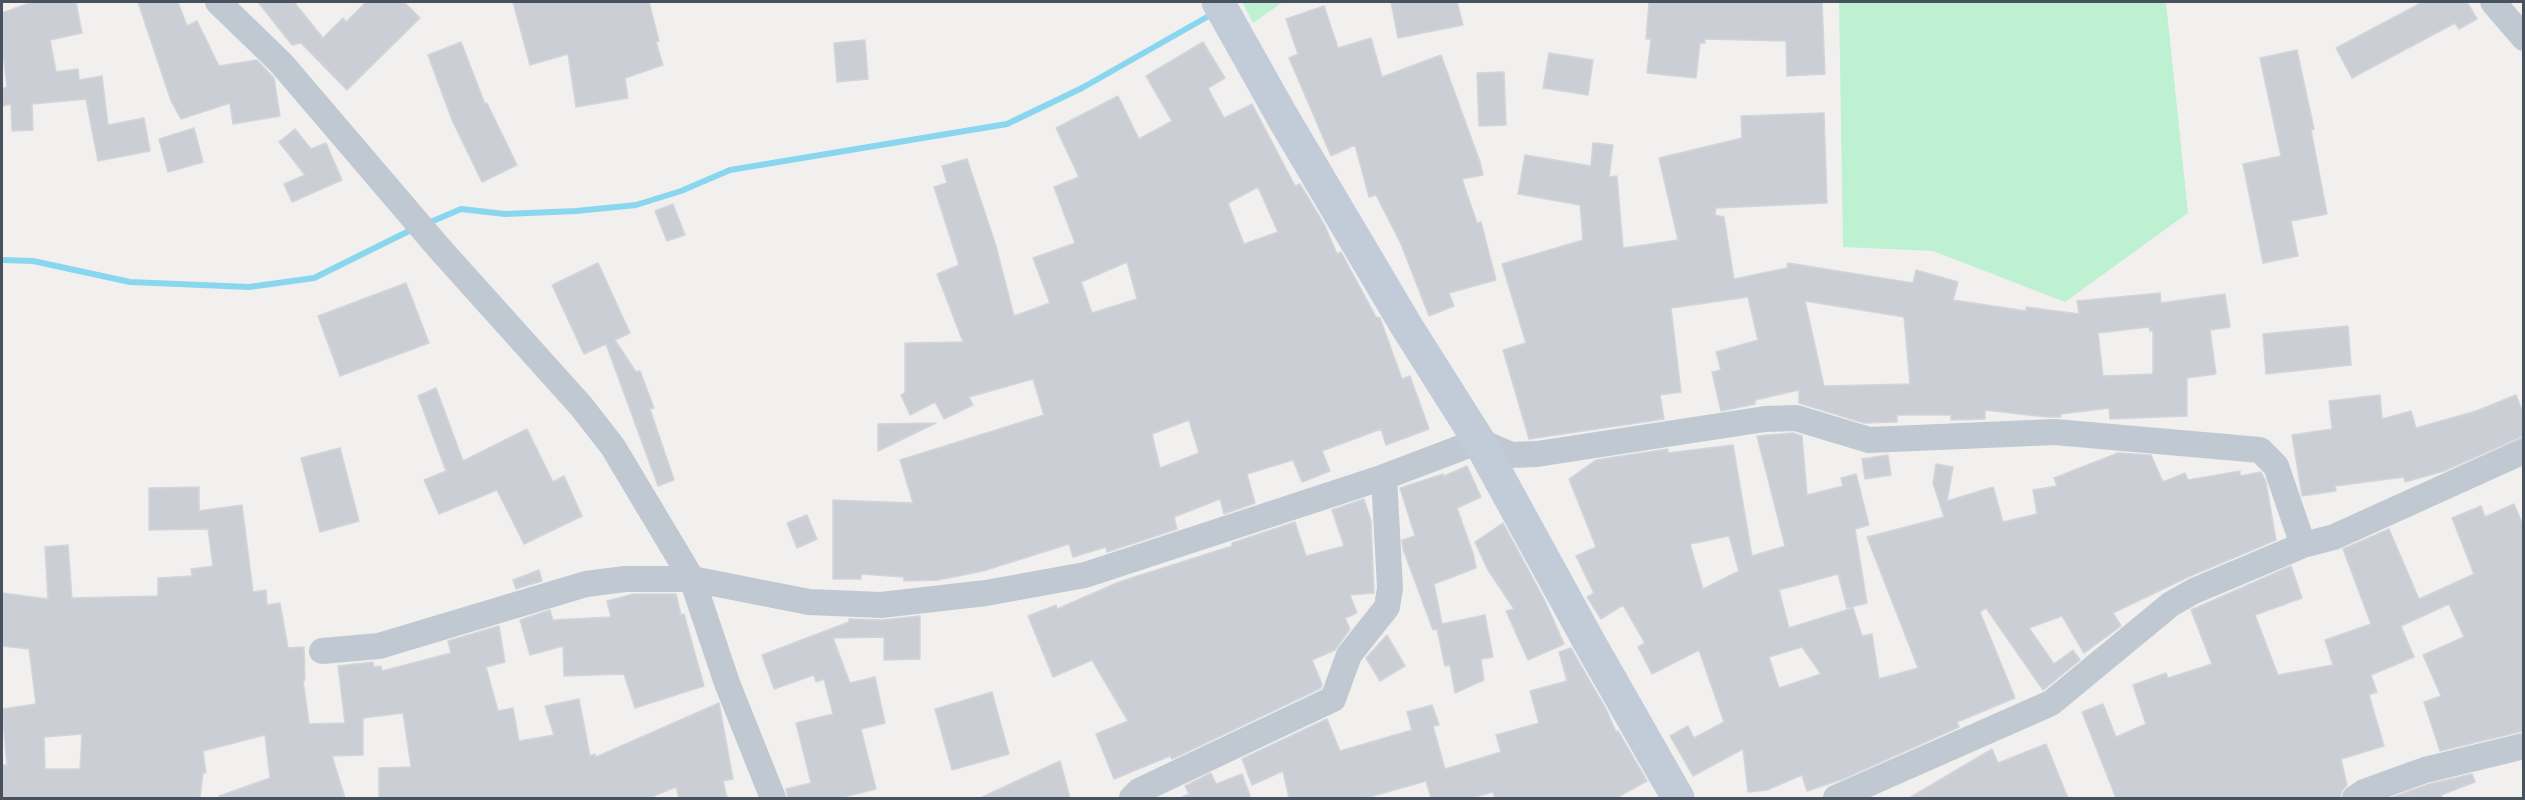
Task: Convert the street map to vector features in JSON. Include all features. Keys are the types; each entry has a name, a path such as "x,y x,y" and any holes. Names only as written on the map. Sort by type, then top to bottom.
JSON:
{"main road":[{"path":"1218,2 1335,206 1479,441 1678,798"}],"street":[{"path":"218,2 281,63 439,248 581,406 612,447 693,579 728,683 773,798"},
{"path":"2493,2 2523,38"},
{"path":"322,651 379,646 586,584 625,579 693,579 809,602 881,605 986,593 1085,575 1384,477 1479,441 1511,455 1536,454 1765,419 1796,418 1869,440 2055,432 2260,450 2276,466 2303,544"},
{"path":"1836,798 2051,703 2171,604 2194,591 2303,544 2334,537 2523,451"},
{"path":"1132,798 1139,791 1333,699 1349,655 1387,608 1390,588 1384,477"},
{"path":"2355,798 2364,792 2425,770 2523,746"}],"green space":[{"path":"1242,2 1283,2 1253,23"},
{"path":"1839,2 2166,2 2188,213 2065,302 1933,251 1843,247"}],"building":[{"path":"32,2 76,2 82,33 50,40 56,72 78,69 79,80 102,76 108,125 144,118 150,151 98,161 86,99 32,104 33,130 12,131 11,104 2,106 2,89 7,87 2,44 2,13"},
{"path":"138,2 178,2 187,26 197,21 219,66 257,60 274,78 280,116 233,124 230,103 181,119 171,101"},
{"path":"258,2 294,2 323,38 343,18 346,22 366,2 404,2 420,18 347,90 301,43 292,45"},
{"path":"513,2 649,2 659,41 656,42 663,65 625,78 628,98 576,107 568,54 530,65"},
{"path":"1391,2 1457,2 1463,25 1398,38"},
{"path":"1649,2 1822,2 1825,74 1787,76 1786,41 1705,39 1705,43 1700,43 1696,78 1647,73 1651,39 1646,39"},
{"path":"2423,2 2467,2 2477,19 2459,29 2455,23 2352,78 2336,48"},
{"path":"1324,6 1338,48 1371,38 1382,77 1441,55 1480,162 1483,175 1462,179 1477,223 1481,222 1496,280 1449,293 1454,306 1429,316 1401,244 1376,195 1369,197 1355,145 1331,156 1289,58 1298,54 1286,19"},
{"path":"865,40 868,79 837,82 834,43"},
{"path":"461,42 485,104 487,103 517,165 482,182 452,120 428,55"},
{"path":"1203,42 1225,78 1208,88 1224,118 1252,104 1295,186 1300,184 1325,226 1337,254 1341,252 1376,317 1380,318 1402,379 1410,376 1429,429 1386,445 1381,429 1322,451 1330,471 1302,482 1293,460 1247,474 1255,503 1224,514 1220,499 1174,517 1177,529 1107,552 1106,547 1073,557 1069,544 983,571 938,580 904,581 904,577 861,574 861,579 833,579 833,500 913,503 900,460 1044,415 1033,379 969,397 973,405 944,419 935,402 910,415 901,395 905,393 905,343 963,342 937,274 959,265 934,187 947,183 942,166 967,159 996,246 1014,316 1050,303 1033,258 1075,243 1054,187 1079,177 1056,128 1118,96 1139,139 1172,121 1146,76","holes":["1258,187 1278,232 1244,244 1228,203","1127,262 1137,299 1092,313 1081,282","1189,420 1199,453 1160,468 1152,434"]},
{"path":"2297,50 2314,129 2311,130 2327,214 2291,221 2298,256 2263,263 2243,164 2281,156 2260,58"},
{"path":"1549,53 1593,60 1588,95 1543,88"},
{"path":"1504,72 1506,125 1479,126 1477,73"},
{"path":"1824,113 1827,203 1716,208 1715,215 1724,217 1734,279 1787,268 1788,263 1913,283 1916,270 1958,282 1953,300 2026,311 2026,307 2079,314 2077,301 2160,293 2161,303 2225,294 2230,327 2210,330 2216,374 2187,378 2187,416 2110,419 2109,408 2061,414 2061,417 1985,410 1985,419 1951,420 1951,415 1897,415 1897,422 1864,423 1799,403 1799,390 1755,400 1755,404 1721,411 1712,372 1721,370 1716,352 1758,340 1748,297 1671,308 1681,392 1660,395 1664,419 1529,439 1503,350 1526,343 1502,264 1583,240 1580,205 1518,194 1525,155 1591,166 1593,143 1613,145 1609,177 1617,176 1623,248 1678,240 1659,158 1742,138 1741,116","holes":["1805,301 1904,317 1910,384 1824,386","2149,327 2150,331 2153,330 2153,374 2103,376 2098,333"]},
{"path":"194,128 203,162 168,172 159,139"},
{"path":"295,129 311,149 326,143 342,180 292,202 284,184 305,175 279,142"},
{"path":"673,204 685,235 667,241 655,211"},
{"path":"598,263 630,333 615,340 636,372 640,371 654,408 650,409 674,480 658,486 606,344 584,354 552,285"},
{"path":"406,283 429,343 340,376 318,316"},
{"path":"2348,326 2351,365 2266,374 2263,334"},
{"path":"436,388 463,461 527,429 553,482 564,476 582,516 524,544 497,490 439,514 424,480 446,471 418,396"},
{"path":"2380,395 2382,419 2411,411 2416,428 2476,411 2516,395 2523,413 2523,436 2444,471 2405,482 2404,477 2335,486 2336,491 2302,496 2292,435 2332,429 2329,401"},
{"path":"936,423 878,451 878,424"},
{"path":"1793,433 1802,436 1807,495 1843,486 1841,478 1856,474 1869,525 1855,529 1867,603 1847,608 1838,574 1779,590 1789,628 1853,608 1862,636 1872,634 1879,679 1918,668 1867,537 1944,517 1933,483 1936,464 1953,467 1947,501 1993,487 2003,522 2037,514 2033,490 2057,486 2054,478 2118,453 2151,455 2163,482 2185,473 2188,480 2240,471 2240,476 2261,472 2266,482 2276,540 2188,577 2113,613 2121,626 2084,653 2062,616 2029,628 2054,664 2073,650 2080,660 2043,690 1986,608 1980,612 2015,698 1957,722 1959,727 1843,779 1807,791 1802,775 1767,790 1748,792 1743,749 1693,776 1670,736 1688,726 1694,738 1724,722 1699,650 1652,674 1638,647 1645,643 1623,605 1601,619 1587,597 1594,593 1576,556 1596,547 1569,479 1596,460 1668,449 1668,453 1733,445 1752,556 1785,546 1757,436","holes":["1729,536 1739,571 1703,589 1690,544","1802,647 1821,674 1779,688 1769,657"]},
{"path":"340,448 359,521 320,532 301,458"},
{"path":"1888,455 1891,475 1865,479 1862,459"},
{"path":"1467,466 1481,497 1457,508 1476,568 1434,584 1442,624 1485,615 1493,657 1481,659 1484,680 1455,693 1450,665 1445,666 1437,629 1433,630 1403,549 1402,540 1415,536 1400,488 1443,474 1444,476"},
{"path":"199,487 199,511 242,505 253,592 266,590 267,605 280,603 288,648 304,647 305,680 303,680 309,724 345,723 338,666 373,662 374,667 381,666 382,671 451,653 448,641 499,626 505,662 486,667 498,711 513,708 519,741 554,735 545,706 579,699 590,756 595,754 596,757 719,703 733,779 723,781 727,798 679,798 676,787 649,798 379,798 379,768 411,767 403,713 363,718 363,755 332,756 345,798 219,798 219,796 270,778 265,735 203,751 206,773 203,773 200,798 2,798 2,765 7,765 2,709 36,704 29,649 2,646 2,593 48,599 45,547 68,545 72,598 158,596 158,578 192,576 191,569 213,566 208,529 149,530 149,488","holes":["82,734 80,769 45,769 44,737"]},
{"path":"1364,499 1371,521 1374,593 1350,595 1357,613 1345,618 1350,629 1335,650 1312,660 1322,684 1321,688 1172,759 1170,756 1114,779 1096,734 1128,721 1092,660 1053,677 1028,616 1056,605 1057,609 1119,582 1232,546 1232,543 1295,522 1306,556 1344,546 1332,510"},
{"path":"2514,504 2523,525 2523,731 2440,751 2424,702 2441,696 2423,655 2464,637 2449,604 2401,626 2414,657 2371,675 2377,692 2369,695 2384,746 2341,759 2347,785 2340,798 2116,798 2082,712 2103,704 2116,737 2146,724 2133,685 2166,673 2168,678 2212,664 2191,610 2291,566 2302,598 2255,615 2278,675 2333,665 2325,640 2371,624 2343,549 2389,529 2419,599 2474,574 2452,518 2481,506 2485,517"},
{"path":"807,515 817,539 797,548 787,523"},
{"path":"1503,523 1545,601 1564,644 1528,660 1506,611 1514,609 1488,570 1475,542"},
{"path":"539,570 542,581 516,589 513,580"},
{"path":"634,594 676,594 681,615 684,614 704,686 635,708 624,674 564,676 563,646 530,655 520,620 550,610 553,620 611,617 607,601"},
{"path":"920,616 920,659 884,660 884,637 833,638 850,683 875,677 885,723 861,729 876,789 840,798 788,798 786,789 811,783 796,723 833,714 824,679 816,682 814,675 774,689 762,655 849,622 849,619 883,620"},
{"path":"1387,635 1405,666 1380,681 1366,658"},
{"path":"1571,648 1606,709 1616,732 1618,731 1647,781 1616,798 1495,798 1493,792 1471,798 1431,798 1426,781 1366,798 1289,798 1283,771 1252,785 1242,759 1327,719 1340,751 1412,730 1407,712 1432,705 1439,725 1433,726 1445,769 1501,752 1496,735 1539,723 1530,691 1567,681 1559,652"},
{"path":"992,692 1009,754 952,770 935,709"},
{"path":"2046,744 2068,798 1909,798 1992,749 1998,763"},
{"path":"1060,761 1070,798 980,798"},
{"path":"1211,773 1216,784 1242,774 1251,798 1182,798 1189,794 1185,786"},
{"path":"2472,774 2475,782 2441,795 2442,798 2390,798 2429,784"}],"waterway":[{"path":"426,224 461,209 505,214 576,211 636,205 681,191 730,170 1007,124 1082,88 1214,13"},
{"path":"2,260 33,261 130,282 249,287 314,278 413,229"}]}
